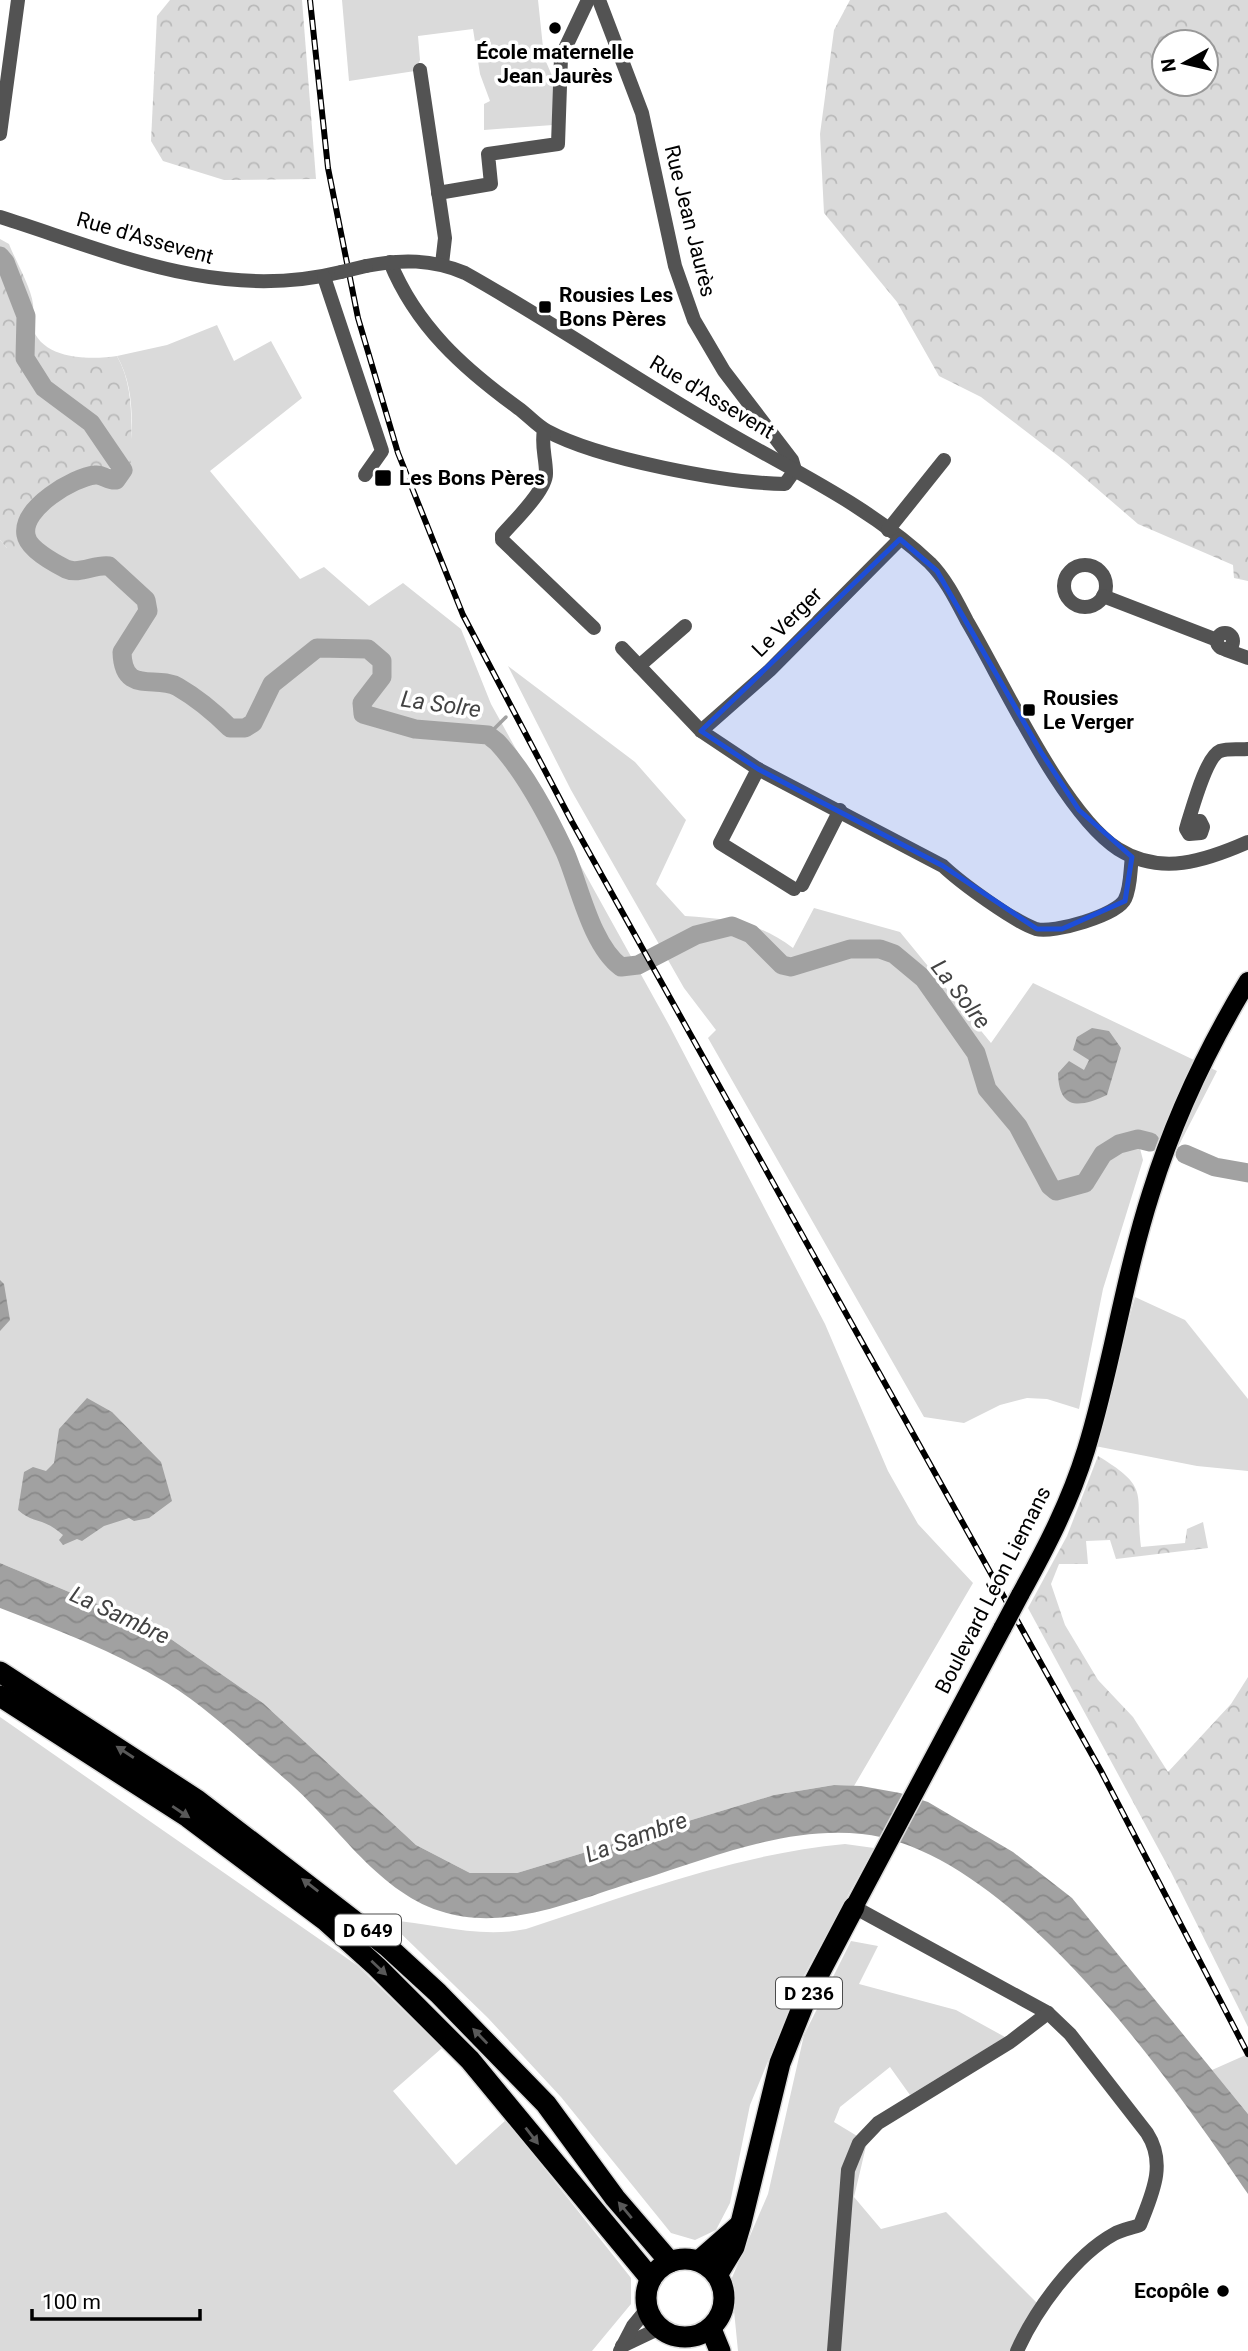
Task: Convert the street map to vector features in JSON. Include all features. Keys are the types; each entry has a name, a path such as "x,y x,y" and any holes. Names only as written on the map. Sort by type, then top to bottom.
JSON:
{"highway":[{"name":"D 649","path":"0,1672 197,1800 388,1947 438,1993 546,2105 615,2198 670,2262"},
{"name":"D 649","path":"0,1696 188,1817 325,1920 427,2015 470,2060 650,2279"},
{"name":"Boulevard Léon Liemans","path":"741,2223 753,2182 774,2084 806,1998 854,1907"},
{"path":"699,2261 741,2223"},
{"name":"D 236","path":"718,2275 734,2247 741,2223"},
{"path":"679,2259 699,2261 718,2275 723,2286 723,2309 710,2329 690,2344 660,2328 647,2309 646,2290 650,2279 670,2262 679,2259"},
{"path":"710,2329 720,2351"}],"main road":[{"name":"Boulevard Léon Liemans","path":"854,1907 1056,1527 1080,1468 1137,1240 1171,1135 1218,1033 1248,981"}],"street":[{"path":"0,134 18,0"},
{"path":"438,193 491,184 488,154 558,144 561,57 588,0"},
{"name":"Rue Jean Jaurès","path":"600,0 642,113 675,266 694,320 703,340 780,442 795,470"},
{"path":"420,71 445,238 442,264"},
{"name":"Rue d'Assevent","path":"0,217 148,264 208,279 273,283 324,277 390,262 442,264 488,286 712,424 795,470 888,530 937,571 1033,740 1079,810 1100,835 1132,857 1168,865 1194,863 1248,842"},
{"path":"390,262 407,299 437,340 544,430 566,440 628,458 762,483 785,484 795,470"},
{"path":"324,277 382,451 365,475"},
{"path":"544,430 541,443 547,475 541,489 502,535 502,540 594,628"},
{"path":"888,530 944,460"},
{"name":"Le Verger","path":"701,731 770,670 900,539"},
{"path":"1104,596 1248,658"},
{"path":"639,666 684,626"},
{"path":"622,648 701,731 758,769 943,866 961,883 1037,929 1062,929 1116,909 1125,901 1132,857"},
{"path":"1188,822 1213,755 1221,751 1248,749"},
{"path":"758,769 720,843 798,887 840,810"},
{"path":"854,1907 1048,2013 1070,2034 1147,2133 1156,2149 1158,2166 1140,2225 1114,2234 1082,2260 1038,2311 1017,2351"},
{"path":"834,2351 848,2170 859,2143 890,2114 1010,2042 1048,2013"},
{"path":"621,2348 647,2309"},
{"path":"621,2348 660,2328"}],"highlighted area":[{"path":"900,539 937,571 1041,752 1079,810 1132,857 1125,901 1062,929 1037,929 943,866 758,769 701,731"}],"green space":[{"path":"170,0 302,0 316,179 224,180 163,161 151,141 157,16"},
{"path":"342,0 538,0 544,57 556,85 553,125 484,130 484,104 490,101 480,74 473,29 418,36 420,60 415,71 349,81"},
{"path":"850,0 1248,0 1248,581 1234,578 1233,565 1138,524 1066,462 981,397 939,376 897,302 824,213 820,134 834,30"},
{"path":"0,239 9,244 32,297 32,326 37,337 45,346 68,355 94,358 117,356 127,381 131,408 131,463 128,469 95,470 58,487 35,507 28,519 24,531 26,543 21,552 7,548 0,540"},
{"path":"217,325 234,361 271,341 302,398 210,471 300,579 324,567 369,606 403,583 461,629 491,704 669,1025 825,1324 888,1471 918,1524 973,1583 854,1786 834,1785 774,1795 517,1873 470,1873 416,1845 263,1703 155,1628 0,1563 0,540 7,548 13,543 41,503 62,485 87,474 128,468 132,410 127,382 117,356 167,345"},
{"path":"508,666 635,762 686,820 656,884 685,916 742,923 767,932 793,948 814,908 900,932 991,1043 1033,983 1217,1071 1178,1147 1136,1133 1143,1160 1103,1289 1079,1409 1047,1399 1027,1398 1000,1405 964,1423 924,1417 708,1038 716,1030 684,988 571,790"},
{"path":"1135,1297 1185,1320 1248,1399 1248,1471 1197,1466 1095,1446"},
{"path":"1098,1456 1134,1485 1138,1494 1141,1547 1185,1543 1187,1529 1203,1522 1208,1548 1116,1559 1110,1540 1086,1541 1088,1564 1059,1564 1051,1584 1065,1625 1098,1680 1133,1717 1168,1772 1231,1704 1248,1677 1248,2027 1171,1872 1028,1608 1067,1536"},
{"path":"0,1717 358,1966 442,2048 393,2091 456,2165 506,2120 631,2278 631,2304 592,2351 0,2351"},
{"path":"845,1844 874,1848 801,1981 750,2105 730,2203 716,2230 695,2240 671,2233 561,2097 488,2018 387,1920 474,1931 508,1932 526,1929 724,1866 804,1849"},
{"path":"851,1941 878,1946 859,1984 956,2010 1005,2037 910,2095 890,2067 840,2107 834,2122 867,2142 854,2197 881,2229 946,2212 1038,2304 1010,2351 738,2351 731,2280 768,2194 804,2035"},
{"path":"1248,2054 1248,2114 1212,2070"}],"water":[{"path":"1092,1028 1109,1031 1121,1048 1107,1095 1088,1102 1072,1103 1062,1094 1058,1073 1069,1061 1084,1070 1089,1060 1073,1050 1077,1037"},
{"path":"0,1280 4,1284 10,1320 0,1331"},
{"path":"87,1398 112,1412 161,1462 172,1501 149,1518 134,1521 129,1518 104,1526 82,1541 77,1539 63,1545 59,1540 63,1535 56,1529 18,1510 24,1472 33,1467 46,1471 54,1463 59,1429"},
{"name":"La Sambre","path":"0,1563 155,1628 263,1703 416,1845 470,1873 517,1873 774,1795 834,1785 861,1786 900,1793 928,1802 1013,1852 1072,1898 1248,2114 1248,2194 1175,2091 1081,1977 1028,1924 973,1880 918,1849 862,1834 805,1835 777,1839 721,1854 542,1911 490,1918 465,1917 440,1911 417,1901 376,1871 303,1796 228,1728 183,1693 106,1651 0,1608"}],"waterway":[{"name":"La Solre","path":"0,256 5,262 26,316 25,358 44,388 91,423 123,470 116,480 98,475 86,477 51,496 32,515 26,535 36,550 71,571 109,566 146,600 148,611 122,652 124,666 134,679 178,687 206,706 230,728 245,728 253,723 272,684 317,648 368,649 382,661 382,677 362,703 363,714 415,729 488,735 497,742 517,766 543,808 565,852 594,929 611,957 621,967 638,965 696,935 732,926 751,934 782,965 791,967 850,949 880,949 894,954 924,979 976,1053 987,1089 1018,1126 1050,1186 1056,1191 1085,1183 1103,1154 1119,1144 1138,1139 1150,1142"},
{"path":"488,735 506,717"},
{"name":"La Solre","path":"1185,1154 1215,1167 1248,1173"}],"railway":[{"path":"310,0 328,168 358,318 398,453 463,615 572,822 1101,1771 1248,2054"}],"place":[{"name":"École maternelle Jean Jaurès","path":"555,28"},
{"name":"Rousies Les Bons Pères","path":"545,307"},
{"name":"Les Bons Pères","path":"383,478"},
{"name":"Rousies Le Verger","path":"1029,710"},
{"name":"Ecopôle","path":"1223,2291"}]}
